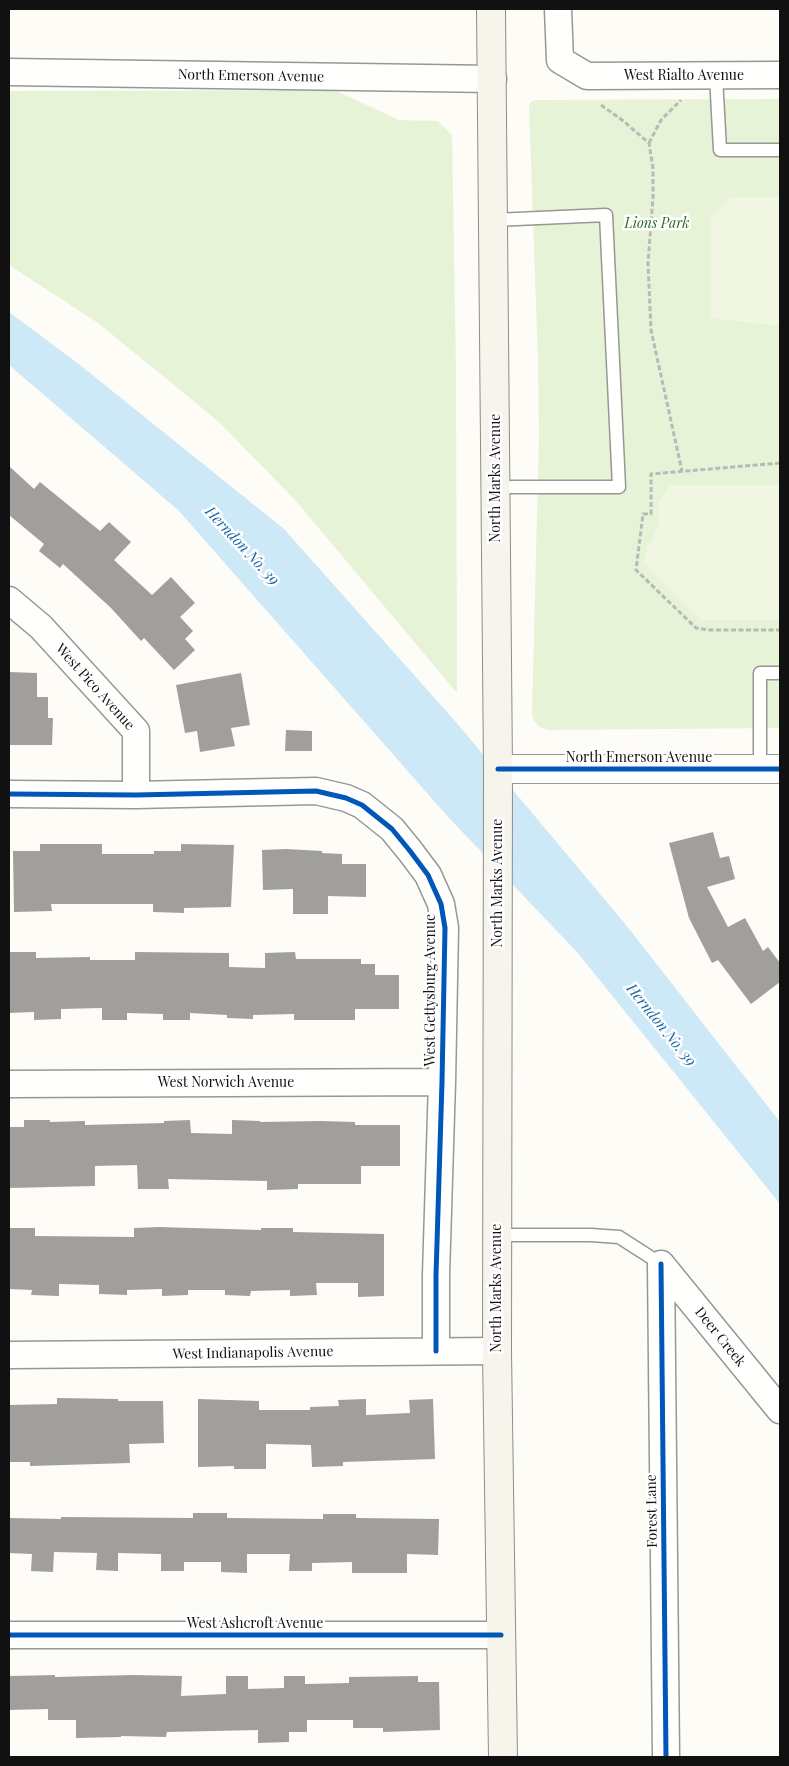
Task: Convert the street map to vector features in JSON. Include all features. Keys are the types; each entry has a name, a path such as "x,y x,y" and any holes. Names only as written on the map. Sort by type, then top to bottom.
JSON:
{"main road":[{"name":"North Marks Avenue","path":"491,9 498,769 497,1351 503,1757"}],"street":[{"name":"West Rialto Avenue","path":"558,9 560,60 587,76 780,76"},
{"name":"North Emerson Avenue","path":"9,72 493,79"},
{"name":"West Pico Avenue","path":"9,600 41,627 136,731 136,795"},
{"name":"North Emerson Avenue","path":"498,769 770,769"},
{"name":"West Gettysburg Avenue","path":"9,794 136,795 316,791 346,798 362,805 392,829 428,875 441,904 445,928 436,1275 436,1351"},
{"name":"West Norwich Avenue","path":"9,1084 442,1082"},
{"name":"Deer Creek","path":"661,1264 780,1410"},
{"name":"Forest Lane","path":"661,1264 666,1757"},
{"name":"West Indianapolis Avenue","path":"9,1355 497,1351"},
{"name":"West Ashcroft Avenue","path":"9,1635 501,1635"}],"lane":[{"path":"716,76 720,150 780,150"},
{"path":"494,220 606,215 619,487 496,487"},
{"path":"770,769 760,673 780,673"},
{"path":"498,1235 592,1235 619,1237 661,1264"}],"path":[{"path":"681,99 661,120 649,143 653,168 653,197 648,263 651,330 682,471"},
{"path":"600,105 622,120 649,143"},
{"path":"780,463 651,474 651,514 643,514 636,570 696,628 709,630 780,630"}],"green space":[{"path":"334,90 399,120 438,121 452,135 456,371 457,693 296,501 218,421 98,323 9,265 9,91"},
{"name":"Lions Park","path":"780,99 780,728 548,730 540,727 534,721 532,714 539,435 529,105 532,101 537,100"},
{"path":"731,197 780,197 780,326 711,318 711,218"},
{"path":"669,485 780,485 780,620 701,620 643,562 648,546 658,527 659,501"}],"water":[{"name":"Herndon No. 39","path":"9,312 80,365 284,529 455,721 626,925 780,1122 780,1204 577,952 449,818 178,510 9,365"}],"building":[{"path":"9,466 34,489 40,482 100,531 109,522 131,542 114,560 152,595 171,577 195,603 180,617 193,631 185,639 195,650 174,670 144,638 141,641 111,608 63,564 60,568 39,551 44,544 9,515"},
{"path":"9,672 37,673 37,697 48,697 48,718 53,718 52,745 9,745"},
{"path":"241,673 250,725 231,728 235,746 200,752 197,731 185,733 176,685"},
{"path":"286,730 312,731 312,751 285,751"},
{"path":"713,832 720,858 729,856 735,879 707,887 728,927 745,918 763,951 768,947 780,963 780,982 751,1004 718,960 712,963 689,918 669,843"},
{"path":"40,844 102,844 102,854 154,854 154,851 181,851 181,844 234,845 231,907 184,908 184,913 153,912 153,904 51,904 52,911 14,912 13,851 40,851"},
{"path":"286,849 342,854 342,864 366,864 366,897 328,896 328,914 293,914 293,889 263,890 262,850"},
{"path":"9,952 36,952 36,958 90,957 90,960 135,960 135,952 229,953 229,967 265,968 265,953 295,952 296,959 361,959 361,964 375,964 375,975 399,975 399,1009 355,1009 355,1020 294,1020 294,1014 253,1015 253,1019 227,1018 227,1015 190,1013 190,1020 163,1020 163,1014 127,1013 127,1020 102,1020 102,1008 61,1009 61,1019 34,1020 34,1012 9,1013"},
{"path":"24,1120 50,1120 50,1122 85,1121 85,1125 164,1123 164,1121 190,1120 191,1133 232,1134 232,1120 260,1122 355,1122 355,1125 400,1125 400,1166 361,1166 361,1184 298,1184 298,1189 267,1190 267,1181 168,1179 169,1189 138,1189 137,1165 95,1166 95,1186 9,1188 9,1127 24,1127"},
{"path":"9,1228 35,1228 35,1236 134,1237 134,1228 261,1230 261,1228 293,1228 293,1232 384,1234 384,1296 358,1297 358,1283 316,1283 317,1295 290,1296 290,1290 251,1291 250,1296 225,1295 225,1290 188,1290 188,1295 162,1296 162,1289 127,1290 127,1295 99,1294 99,1285 59,1284 59,1296 31,1295 32,1290 9,1289"},
{"path":"57,1398 163,1401 164,1443 129,1444 130,1463 30,1466 30,1462 9,1462 9,1405 57,1404"},
{"path":"198,1399 259,1401 259,1410 310,1410 310,1407 339,1406 338,1400 366,1399 366,1415 410,1413 409,1400 433,1399 435,1459 343,1462 343,1466 312,1467 311,1445 266,1444 266,1469 234,1469 234,1466 198,1467"},
{"path":"193,1513 227,1513 227,1518 323,1519 323,1514 356,1514 356,1518 439,1519 438,1555 407,1554 407,1573 352,1573 352,1562 312,1563 312,1571 289,1571 290,1554 247,1554 247,1573 221,1572 221,1562 184,1562 184,1571 161,1571 161,1554 118,1553 118,1571 96,1570 97,1553 54,1552 53,1572 31,1571 32,1554 9,1553 9,1518 193,1518"},
{"path":"55,1675 55,1677 182,1676 181,1696 226,1694 226,1676 248,1676 248,1689 284,1688 284,1676 305,1676 305,1684 349,1683 349,1677 418,1676 418,1682 439,1682 440,1730 383,1732 383,1728 353,1728 353,1720 307,1720 307,1732 289,1732 289,1742 258,1743 258,1730 167,1732 166,1737 76,1738 76,1720 48,1720 48,1709 9,1710 9,1676"}],"cycle path":[{"path":"498,769 780,769"},
{"path":"9,794 136,795 316,791 346,798 362,805 392,829 410,851 428,875 441,904 445,928 436,1275 436,1351"},
{"path":"661,1264 666,1757"},
{"path":"9,1635 501,1635"}]}
